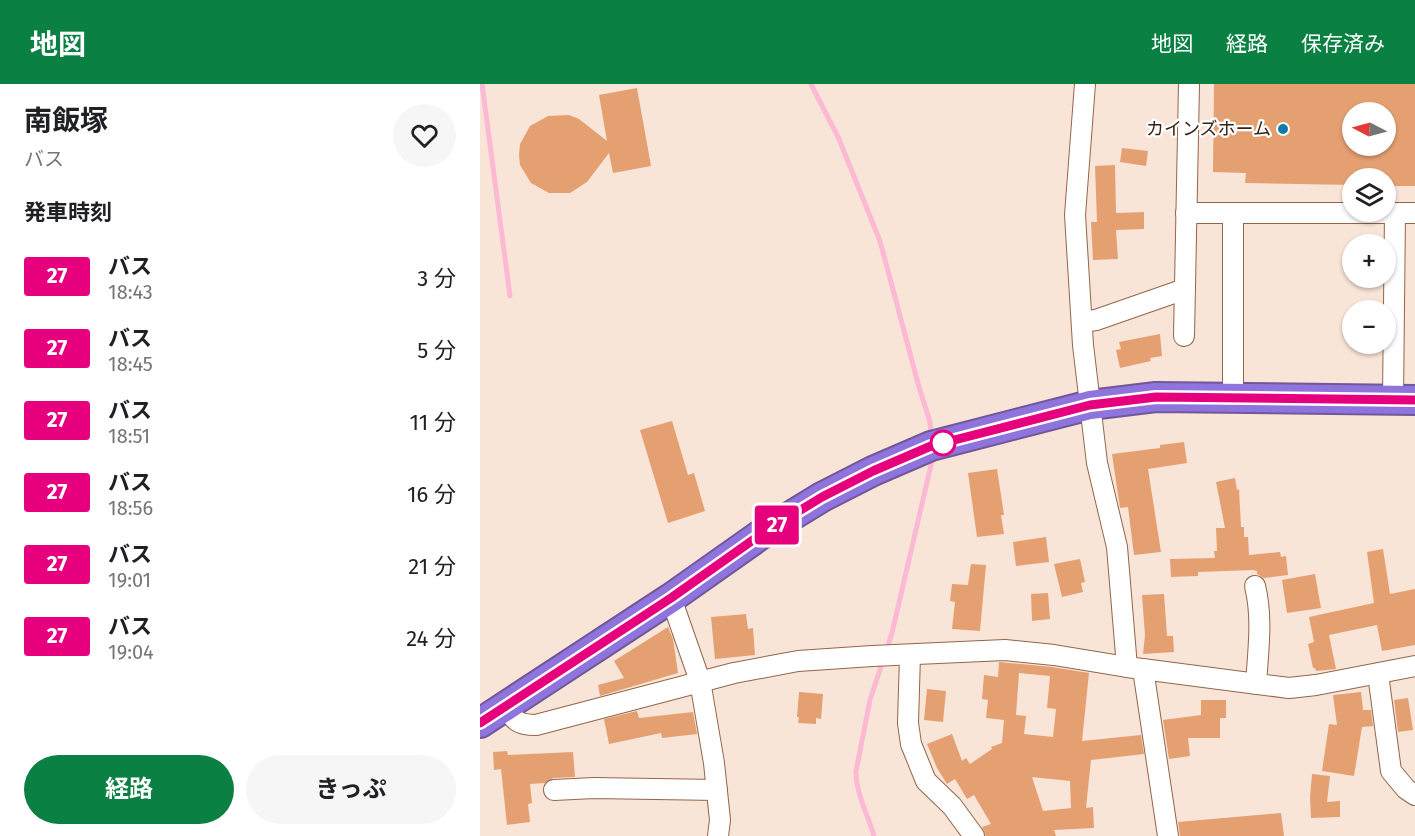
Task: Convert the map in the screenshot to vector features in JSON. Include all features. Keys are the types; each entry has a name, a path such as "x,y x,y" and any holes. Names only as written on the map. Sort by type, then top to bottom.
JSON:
{"highway":[{"path":"480,723 671,598 763,533 822,497 873,471 931,446 1090,405 1156,397 1404,399"}],"street":[{"path":"1085,84 1075,215 1090,405 1097,463 1117,547 1135,668 1168,836"},
{"path":"1184,336 1189,84"},
{"path":"1186,213 1342,213"},
{"path":"1233,213 1233,398"},
{"path":"1396,213 1415,213"},
{"path":"1395,222 1404,399"},
{"path":"1082,322 1096,320 1185,289"},
{"path":"1255,586 1259,602 1260,631 1256,684"},
{"path":"671,598 700,681 717,790 720,820 718,836"},
{"path":"505,707 515,721 526,725 536,725 700,681 798,661 1005,650 1289,688 1415,666"},
{"path":"910,655 908,723 910,744 926,781 952,806 974,836"},
{"path":"1378,674 1391,771 1406,789 1415,795"},
{"path":"554,790 594,788 717,790"}],"building":[{"name":"カインズホーム","path":"1214,84 1415,84 1415,186 1396,186 1396,168 1342,168 1342,185 1245,183 1246,173 1213,172"},
{"path":"637,88 651,166 613,173 609,153 587,182 570,193 549,193 531,183 520,165 519,155 520,144 530,126 548,116 569,115 579,119 607,141 599,95"},
{"path":"1122,148 1148,151 1146,166 1120,162"},
{"path":"1115,165 1116,213 1144,212 1144,229 1116,230 1118,259 1093,260 1091,222 1097,222 1095,166"},
{"path":"1160,334 1162,356 1120,368 1116,350 1121,349 1119,342"},
{"path":"672,421 688,475 694,473 705,511 668,523 640,430"},
{"path":"1184,442 1187,463 1148,469 1161,552 1134,555 1128,507 1120,508 1112,454 1160,448 1160,445"},
{"path":"997,469 1004,515 1001,515 1004,534 977,537 968,473"},
{"path":"1235,478 1237,490 1239,489 1241,527 1244,527 1244,537 1248,537 1249,555 1280,552 1281,557 1286,556 1288,575 1264,578 1253,570 1198,572 1198,576 1171,577 1170,559 1215,558 1216,528 1225,528 1216,482"},
{"path":"1046,537 1049,562 1016,566 1013,542"},
{"path":"1383,549 1390,594 1415,589 1415,645 1382,651 1377,625 1329,635 1336,669 1316,671 1313,668 1308,644 1314,642 1309,617 1374,603 1367,552"},
{"path":"1080,559 1085,582 1081,583 1083,592 1062,597 1054,564"},
{"path":"971,564 986,565 980,631 952,629 955,602 950,601 952,584 968,585"},
{"path":"1315,574 1321,608 1287,613 1282,580"},
{"path":"1048,593 1050,619 1032,621 1031,594"},
{"path":"1164,594 1167,636 1173,636 1174,652 1143,654 1145,635 1142,595"},
{"path":"746,614 748,629 753,628 755,655 715,659 711,617"},
{"path":"668,627 673,639 678,673 600,696 598,685 624,678 614,661"},
{"path":"999,662 1089,673 1082,741 1141,735 1144,754 1091,760 1086,808 1093,807 1094,828 1054,830 1056,836 986,836 982,827 991,824 974,795 967,799 955,779 947,784 927,744 952,734 962,761 966,758 970,764 992,749 991,747 1002,743 1004,720 986,718 988,700 982,699 984,675 998,677","holes":["1019,673 1050,676 1047,708 1056,709 1053,737 1024,734 1026,716 1016,715","1032,777 1070,781 1071,808 1043,811"]},
{"path":"927,689 946,691 943,722 924,720"},
{"path":"799,692 823,694 821,719 816,718 816,724 798,723"},
{"path":"1361,692 1363,710 1371,710 1373,726 1362,727 1354,776 1322,771 1329,724 1337,725 1333,695"},
{"path":"1408,698 1413,730 1398,732 1394,700"},
{"path":"1201,700 1226,700 1226,718 1220,718 1220,738 1188,738 1190,756 1169,759 1163,720 1201,715"},
{"path":"637,711 639,718 693,712 697,734 662,738 661,733 609,744 604,719"},
{"path":"507,751 508,755 573,752 575,777 553,778 545,783 530,784 532,803 528,804 530,822 507,825 501,769 494,770 493,752"},
{"path":"1312,774 1330,776 1327,802 1340,801 1340,817 1311,818"},
{"path":"1281,813 1284,836 1180,836 1178,822"}],"waterway":[{"path":"482,84 510,296"},
{"path":"811,84 839,139 880,241 930,422 931,436"},
{"path":"874,836 860,796 856,771 870,700 892,633 931,457"}],"bus line":[{"name":"27","path":"480,723 671,598 763,533 822,497 873,471 931,446 1090,405 1156,397 1415,400"}],"place":[{"name":"カインズホーム","path":"1283,129"}]}
